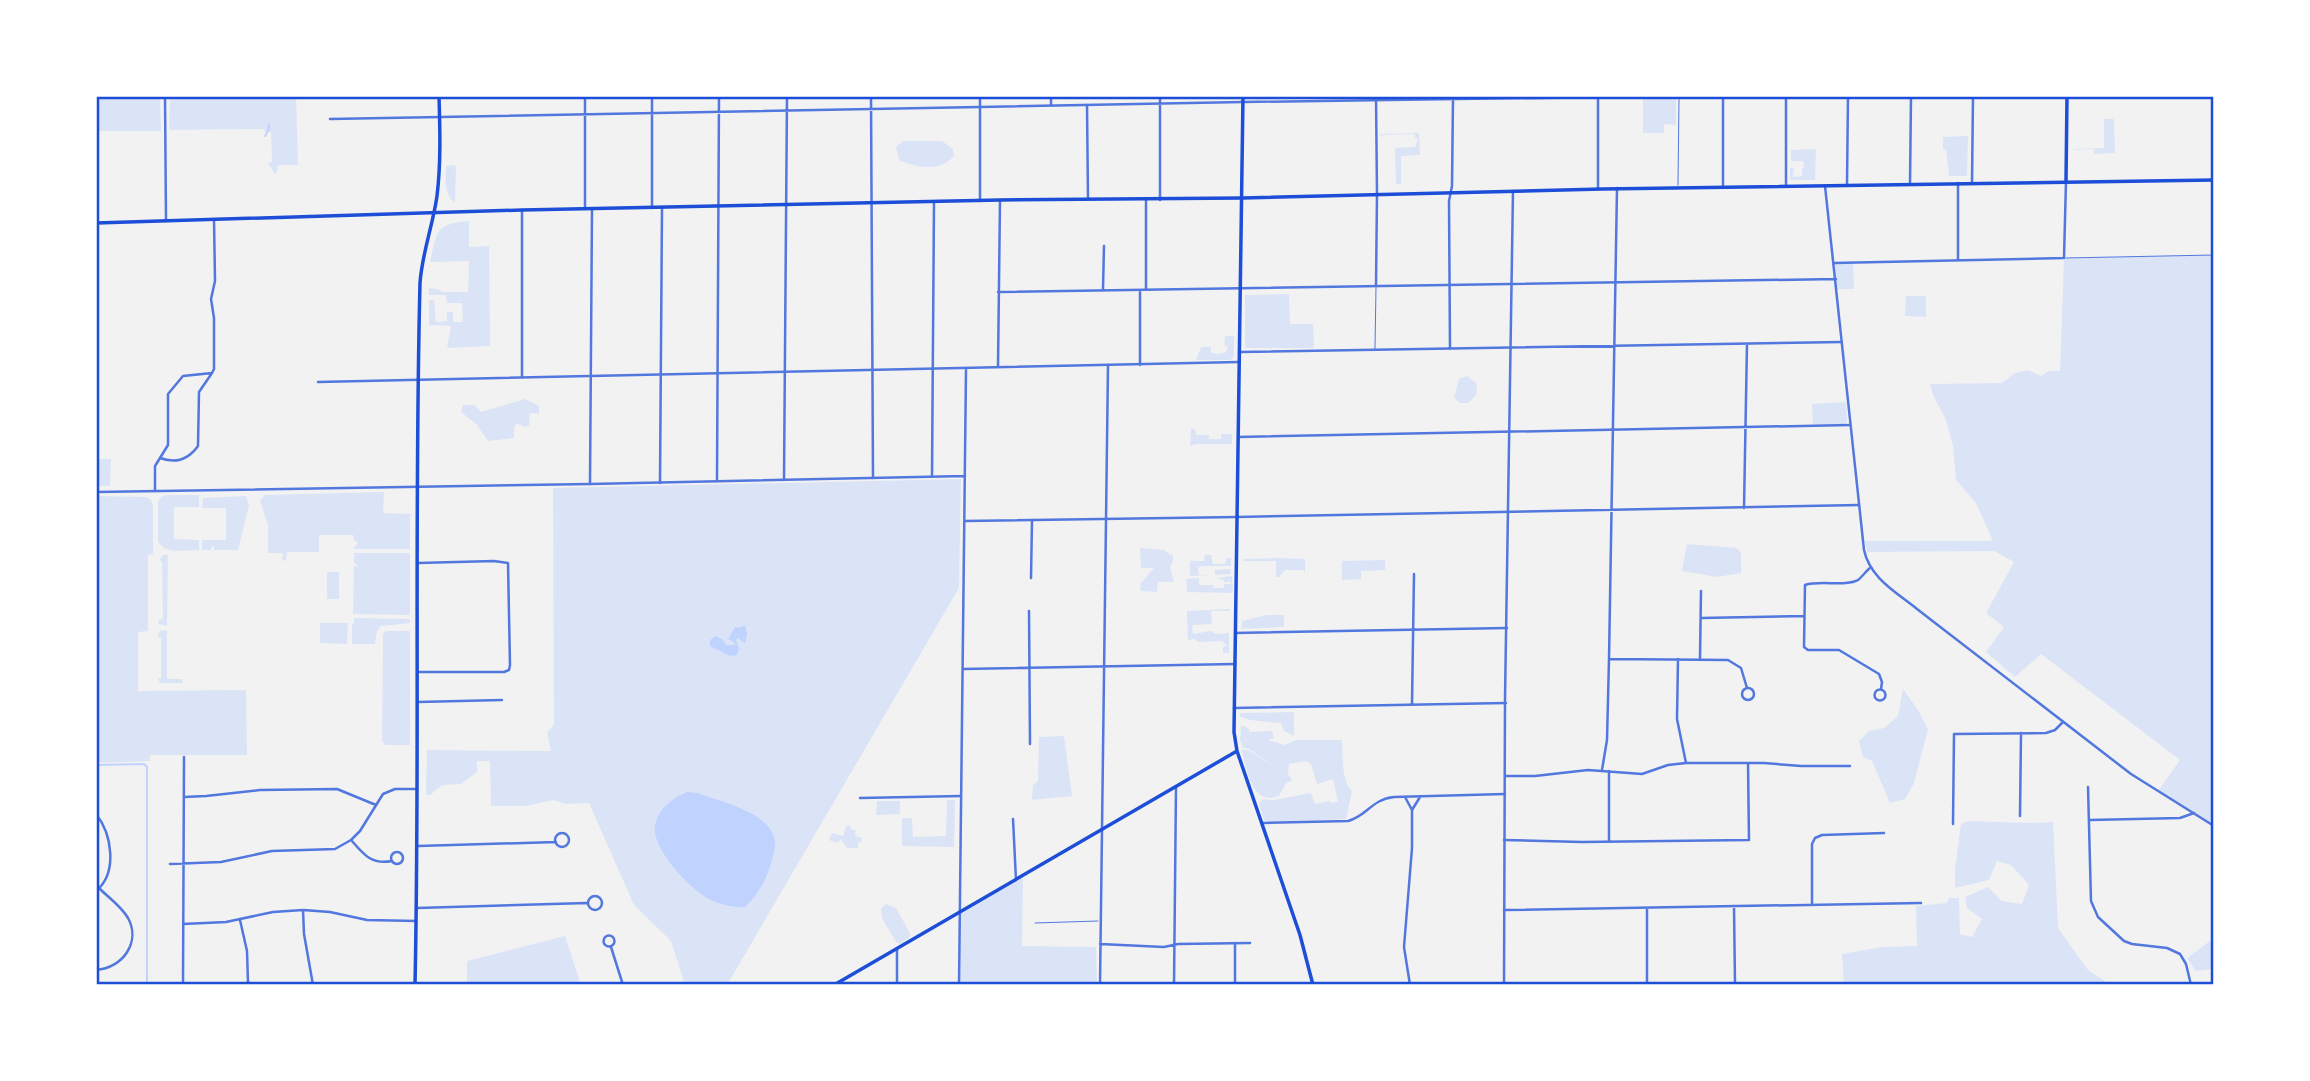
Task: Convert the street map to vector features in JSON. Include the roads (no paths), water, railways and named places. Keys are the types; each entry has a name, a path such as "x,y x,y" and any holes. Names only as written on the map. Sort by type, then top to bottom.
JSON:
{"main road":[{"path":"415,985 418,846 417,380 421,268 440,164 439,96"},
{"path":"2066,181 2067,96"},
{"path":"1243,99 1234,732 1237,751 1300,935 1313,985"},
{"path":"96,223 522,210 1000,200 1160,200 1617,188 2214,180"},
{"path":"834,985 1237,751"}],"street":[{"path":"165,96 166,221"},
{"path":"585,96 585,209"},
{"path":"652,96 652,208"},
{"path":"717,481 719,96"},
{"path":"784,480 787,96"},
{"path":"871,96 873,478"},
{"path":"980,96 980,201"},
{"path":"1051,96 1051,105"},
{"path":"1132,96 1151,98 1150,96"},
{"path":"1160,96 1160,200"},
{"path":"1598,96 1598,189"},
{"path":"330,119 980,107 1243,99 1679,96"},
{"path":"1723,96 1723,187"},
{"path":"1786,96 1786,186"},
{"path":"1847,186 1848,96"},
{"path":"1909,184 1911,96"},
{"path":"1972,183 1973,96"},
{"path":"1376,98 1376,286"},
{"path":"1450,349 1449,201 1452,98"},
{"path":"1087,104 1088,199"},
{"path":"1834,263 2064,258 2066,181"},
{"path":"1958,183 1958,260"},
{"path":"1825,186 1864,550 1870,568 1894,590 2131,774 2214,826"},
{"path":"1602,770 1607,740 1617,188"},
{"path":"1504,985 1504,794 1513,191"},
{"path":"998,367 1000,200"},
{"path":"1146,200 1146,289"},
{"path":"932,477 934,202"},
{"path":"660,483 662,208"},
{"path":"590,484 592,209"},
{"path":"522,210 522,377"},
{"path":"160,458 183,460 198,446 199,392 212,373 214,219"},
{"path":"1103,290 1104,247"},
{"path":"998,292 1836,279"},
{"path":"1140,289 1140,365"},
{"path":"1240,352 1842,342"},
{"path":"1744,508 1747,344"},
{"path":"318,382 1240,362"},
{"path":"1100,985 1108,365"},
{"path":"959,985 966,368"},
{"path":"155,491 155,466 168,444 170,389 187,374 212,373"},
{"path":"1238,437 1850,425"},
{"path":"96,492 965,476"},
{"path":"965,521 1859,505"},
{"path":"1031,520 1031,578"},
{"path":"417,563 507,561 510,565 510,598 509,670 417,672"},
{"path":"1870,568 1852,582 1805,585 1804,647 1808,650 1839,650 1879,674 1881,689"},
{"path":"1412,705 1415,574"},
{"path":"1700,659 1701,591"},
{"path":"1029,611 1030,744"},
{"path":"1701,618 1804,616"},
{"path":"1235,633 1507,628"},
{"path":"1678,658 1677,719 1686,763"},
{"path":"1609,659 1726,659 1743,670 1747,688"},
{"path":"963,668 1235,664"},
{"path":"418,702 502,700"},
{"path":"1234,708 1506,703"},
{"path":"1953,824 1954,734 2052,732 2063,722"},
{"path":"2020,816 2021,733"},
{"path":"183,985 184,757"},
{"path":"1505,776 1545,775 1572,770 1642,774 1668,765 1686,763 1850,766"},
{"path":"1504,840 1609,842 1749,839 1748,763"},
{"path":"1609,771 1609,842"},
{"path":"1174,985 1177,787"},
{"path":"2088,787 2091,901 2094,911 2127,942 2177,952 2186,964 2191,985"},
{"path":"184,796 260,790 337,789 376,804"},
{"path":"170,864 221,862 272,851 330,850 351,840 364,826 383,794 390,790 418,789"},
{"path":"1262,824 1348,821 1361,816 1380,800 1504,794"},
{"path":"860,798 961,796"},
{"path":"1405,797 1412,810 1412,848 1404,947 1410,985"},
{"path":"1412,810 1420,797"},
{"path":"2088,820 2180,818 2194,813"},
{"path":"96,814 105,827 110,847 108,873 98,890 124,912 131,924 132,938 130,948 118,963 110,968 96,970"},
{"path":"1013,819 1016,880"},
{"path":"1812,905 1812,844 1815,838 1822,835 1884,833"},
{"path":"351,840 369,860 392,861"},
{"path":"418,846 556,842"},
{"path":"593,895 598,896 602,903 599,909 595,910 590,909 587,903 593,895"},
{"path":"417,908 587,903"},
{"path":"1504,910 1921,903"},
{"path":"1734,906 1735,985"},
{"path":"1647,908 1647,985"},
{"path":"183,924 216,924 273,912 303,910 377,921 416,921"},
{"path":"303,910 304,934 313,985"},
{"path":"240,919 247,951 248,982"},
{"path":"1235,943 1235,985"},
{"path":"1100,944 1174,946 1250,943"},
{"path":"611,947 623,985"},
{"path":"897,948 897,985"},
{"path":"243,985 248,982"},
{"path":"248,982 253,985"}],"lane":[{"path":"1678,188 1679,96"},
{"path":"2064,258 2214,255"},
{"path":"1375,351 1376,286"},
{"path":"1035,923 1100,920"}],"water":[{"path":"745,625 745,643 738,638 736,640 739,649 737,655 730,656 710,646 710,640 716,636 726,645 734,645 735,643 728,639 735,627"},
{"path":"687,792 698,793 745,810 766,824 773,833 775,848 768,873 745,907 713,901 685,880 666,858 655,826 663,809"}],"waterway":[{"path":"265,136 269,124"},
{"path":"96,765 144,764 147,767 147,985"}]}
